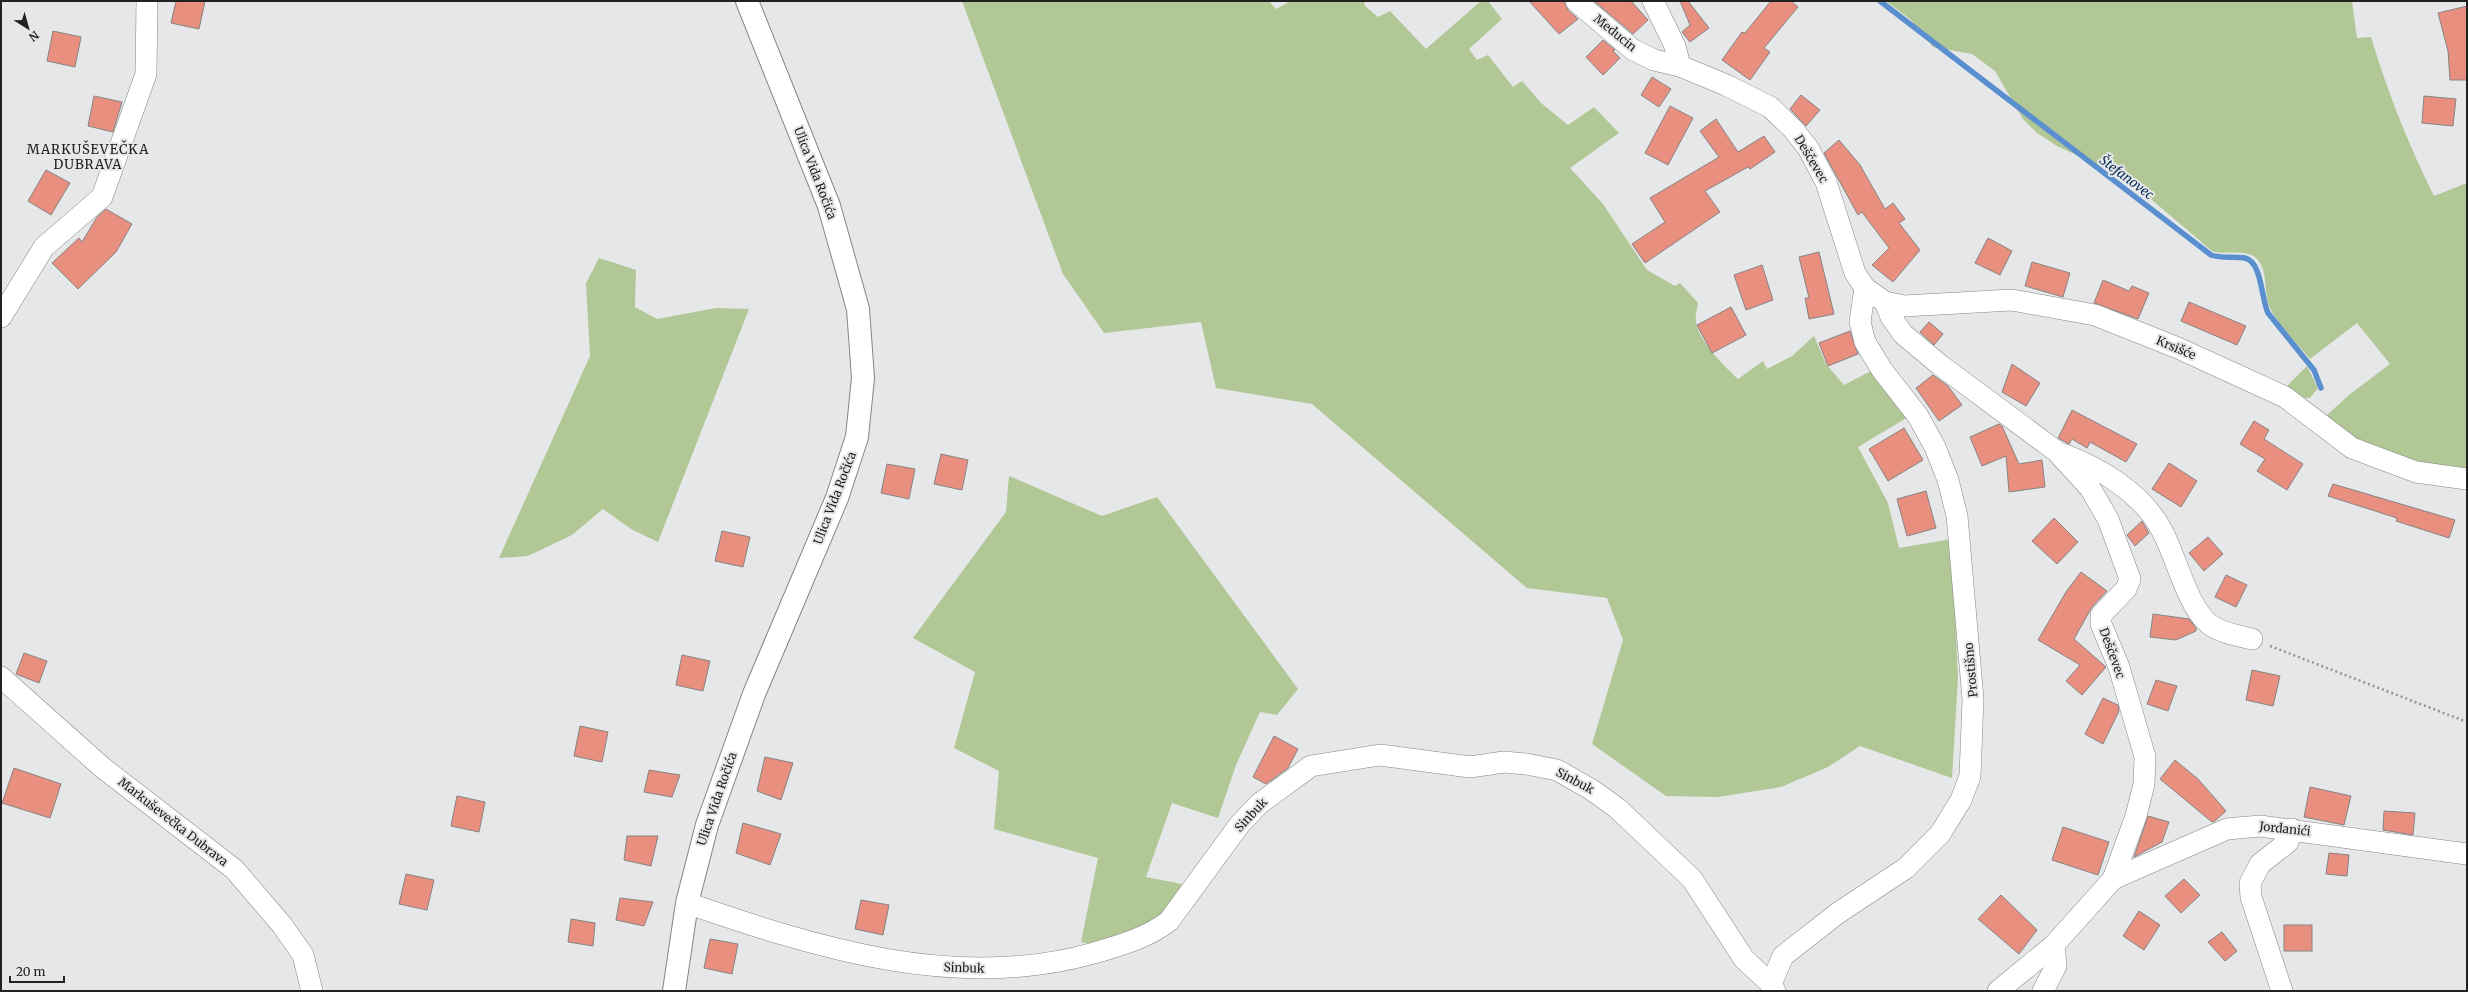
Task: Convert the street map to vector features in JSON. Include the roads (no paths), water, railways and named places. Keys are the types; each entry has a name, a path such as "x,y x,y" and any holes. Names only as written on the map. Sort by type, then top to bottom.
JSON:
{"main road":[{"name":"Ulica Vida Ročića","path":"674,991 687,903 707,824 754,694 837,498 857,438 863,378 858,309 829,206 747,1"}],"street":[{"path":"1,317 44,247 102,197 146,74 147,1"},
{"name":"Meducin","path":"1576,1 1632,49 1654,60 1680,66"},
{"path":"1653,1 1675,46 1680,66"},
{"name":"Deščevec","path":"1680,66 1726,85 1770,107 1793,129 1808,148 1826,182 1839,216 1848,254 1855,273 1865,288"},
{"name":"Krsišće","path":"1865,288 1885,302 1904,306 2012,300 2095,315 2178,348 2285,396 2352,448 2416,472 2467,479"},
{"name":"Prostišno","path":"1772,989 1782,956 1838,913 1906,868 1940,834 1961,800 1970,776 1973,699 1957,516 1948,480 1935,447 1918,416 1882,370 1866,342 1860,322 1865,288"},
{"name":"Deščevec","path":"1885,302 1891,317 1912,342 2056,451 2090,488 2108,519 2130,579 2126,589 2101,615 2101,624 2119,667 2145,757 2144,784 2136,816 2112,880"},
{"name":"Deščevec","path":"2056,451 2102,472 2138,499 2160,527 2194,604 2210,624 2227,632 2252,639"},
{"name":"Markuševečka Dubrava","path":"1,677 103,768 234,869 282,925 303,955 312,991"},
{"name":"Sinbuk","path":"687,903 782,936 872,958 921,966 971,969 1044,966 1108,949 1154,933 1174,915 1240,824 1258,804 1311,766 1380,755 1470,767 1504,762 1526,764 1557,770 1592,790 1617,808 1692,879 1744,959 1772,989"},
{"name":"Jordanići","path":"2112,880 2227,829 2260,826 2292,829 2467,854"},
{"path":"2282,991 2251,897 2250,883 2260,864 2288,842 2292,829"},
{"path":"1998,991 2054,945 2112,880"},
{"path":"2043,991 2056,966 2054,945"}],"waterway":[{"name":"Štefanovec","path":"1880,1 2211,255 2220,257 2245,258 2251,261 2258,273 2268,313 2314,370 2321,388"}],"district":[{"name":"MARKUŠEVEČKA DUBRAVA","path":"88,156"}]}
